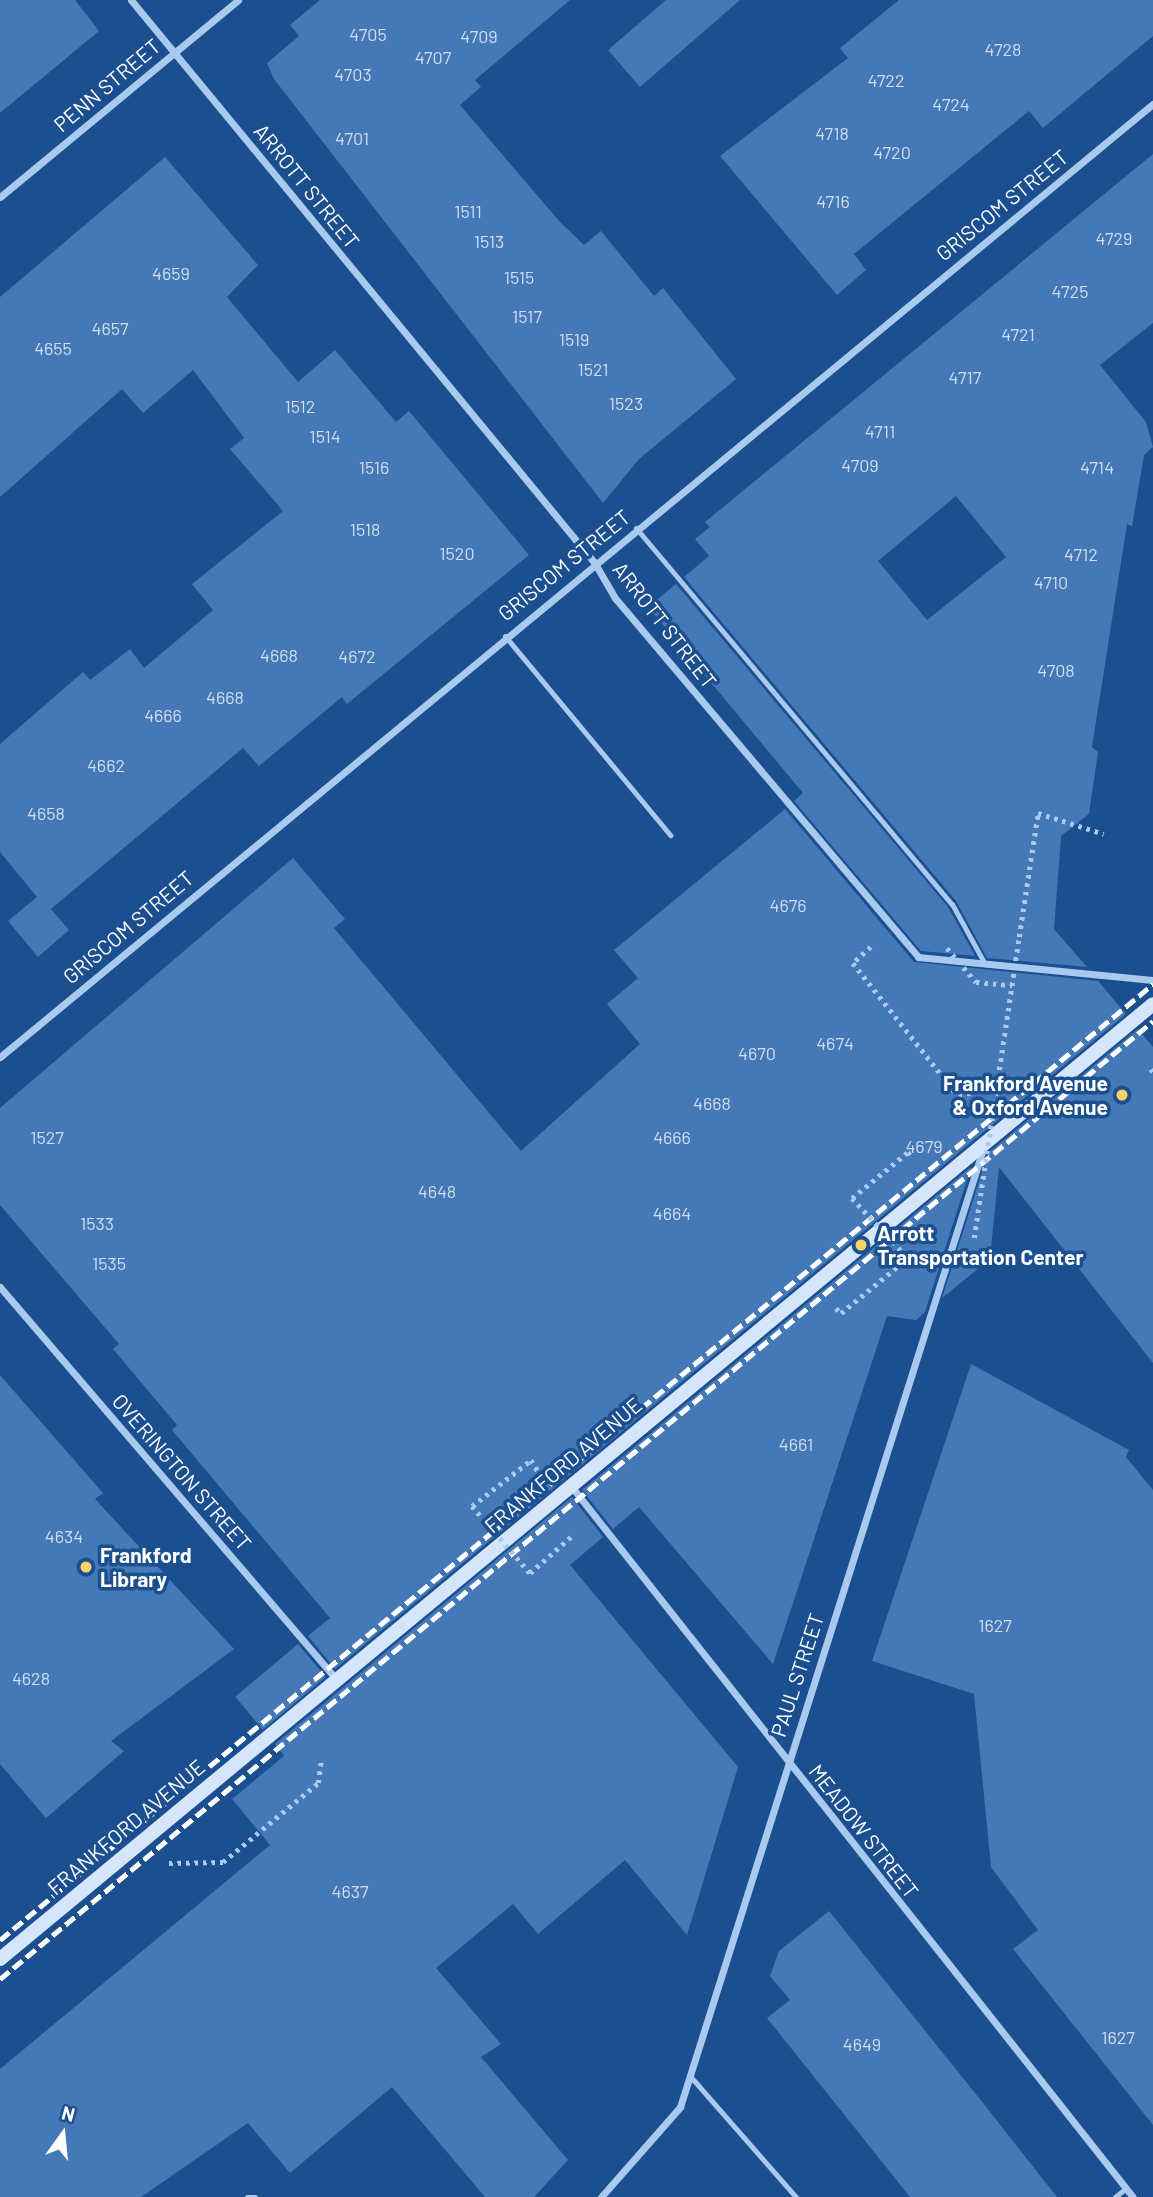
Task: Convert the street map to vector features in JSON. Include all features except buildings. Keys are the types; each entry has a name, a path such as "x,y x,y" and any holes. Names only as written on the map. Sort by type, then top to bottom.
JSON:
{"main road":[{"name":"FRANKFORD AVENUE","path":"0,1959 1153,1004"}],"street":[{"name":"ARROTT STREET","path":"131,0 594,562 615,597 918,957 1153,980"},
{"name":"PENN STREET","path":"0,197 237,0"},
{"name":"GRISCOM STREET","path":"0,1057 594,562 1153,104"},
{"name":"PAUL STREET","path":"601,2197 680,2108 985,1141"},
{"name":"OVERINGTON STREET","path":"0,1287 337,1680"},
{"name":"MEADOW STREET","path":"571,1486 787,1763 1133,2197"}],"lane":[{"path":"636,528 952,904 985,964"},
{"path":"505,636 670,835"},
{"path":"690,2076 796,2197"},
{"path":"1115,2197 1126,2188"},
{"path":"247,2197 255,2197"}],"path":[{"path":"974,1238 1038,813 1104,834"},
{"path":"947,948 976,982 1012,985"},
{"path":"853,963 959,1097 997,1083"},
{"path":"841,1313 908,1258 852,1198 908,1153"},
{"path":"538,1472 531,1460 472,1506 530,1573 576,1532"},
{"path":"223,1862 318,1783 321,1762"}],"railway":[{"path":"0,1940 1153,984"},
{"path":"0,1979 1153,1021"}],"place":[{"name":"Frankford Avenue & Oxford Avenue","path":"1122,1095"},
{"name":"Arrott Transportation Center","path":"861,1245"},
{"name":"Frankford Library","path":"86,1567"}]}
